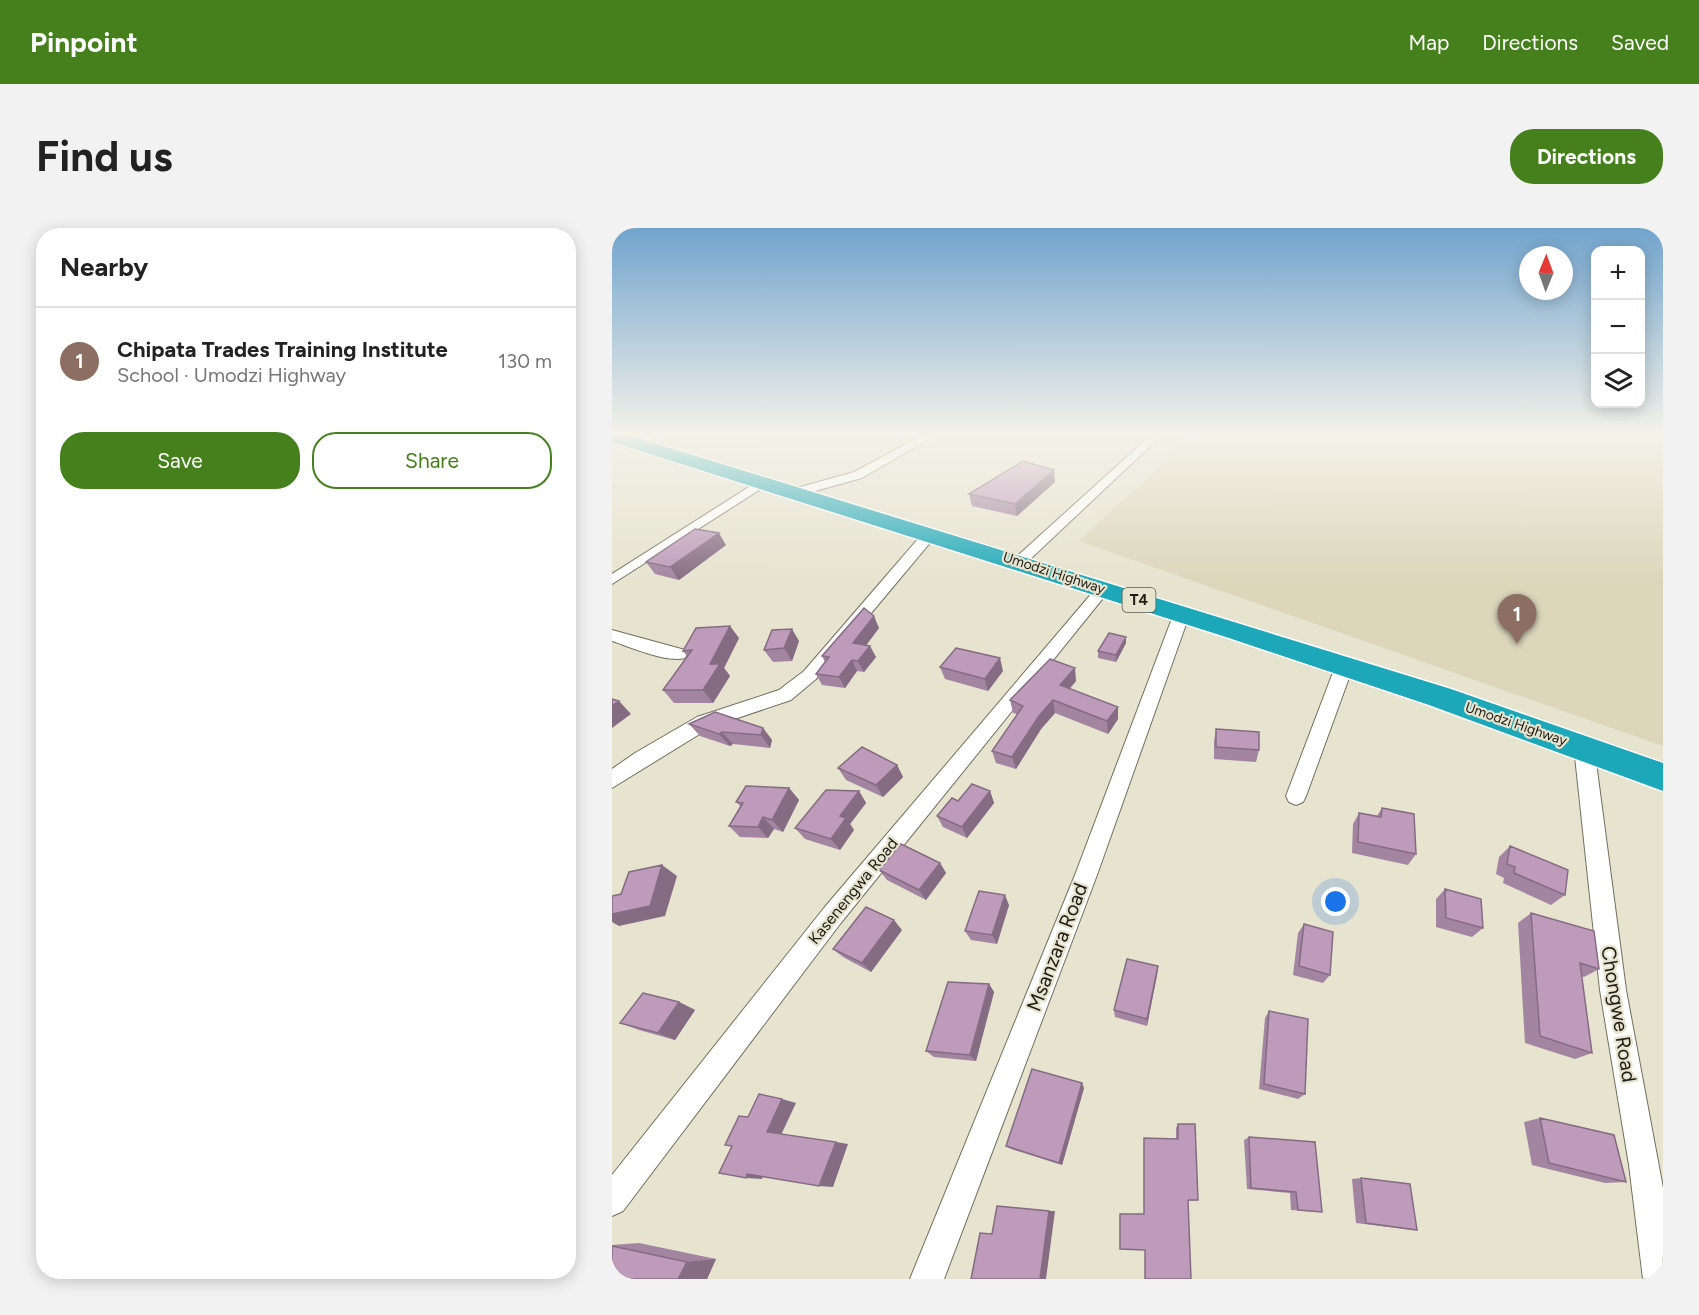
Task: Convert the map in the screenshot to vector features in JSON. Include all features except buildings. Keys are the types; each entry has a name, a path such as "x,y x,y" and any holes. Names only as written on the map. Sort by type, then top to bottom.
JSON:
{"highway":[{"name":"Umodzi Highway","path":"770,484 1182,613 1584,747 1663,777"}],"street":[{"path":"612,580 760,484"},
{"path":"797,492 826,484"},
{"path":"1019,562 1104,484"},
{"path":"612,780 642,758 704,722 785,695 810,675 929,535"},
{"name":"Kasenengwa Road","path":"612,1200 832,916 1103,589"},
{"name":"Msanzara Road","path":"927,1279 1086,875 1182,613"},
{"path":"612,635 651,648 679,654"},
{"path":"1296,796 1344,667"},
{"name":"Chongwe Road","path":"1584,747 1613,990 1644,1165 1660,1279"}],"shaded area":[{"path":"1141,484 1663,484 1663,746 1079,541"}],"place":[{"name":"Chipata Trades Training Institute","path":"1517,644"}]}
